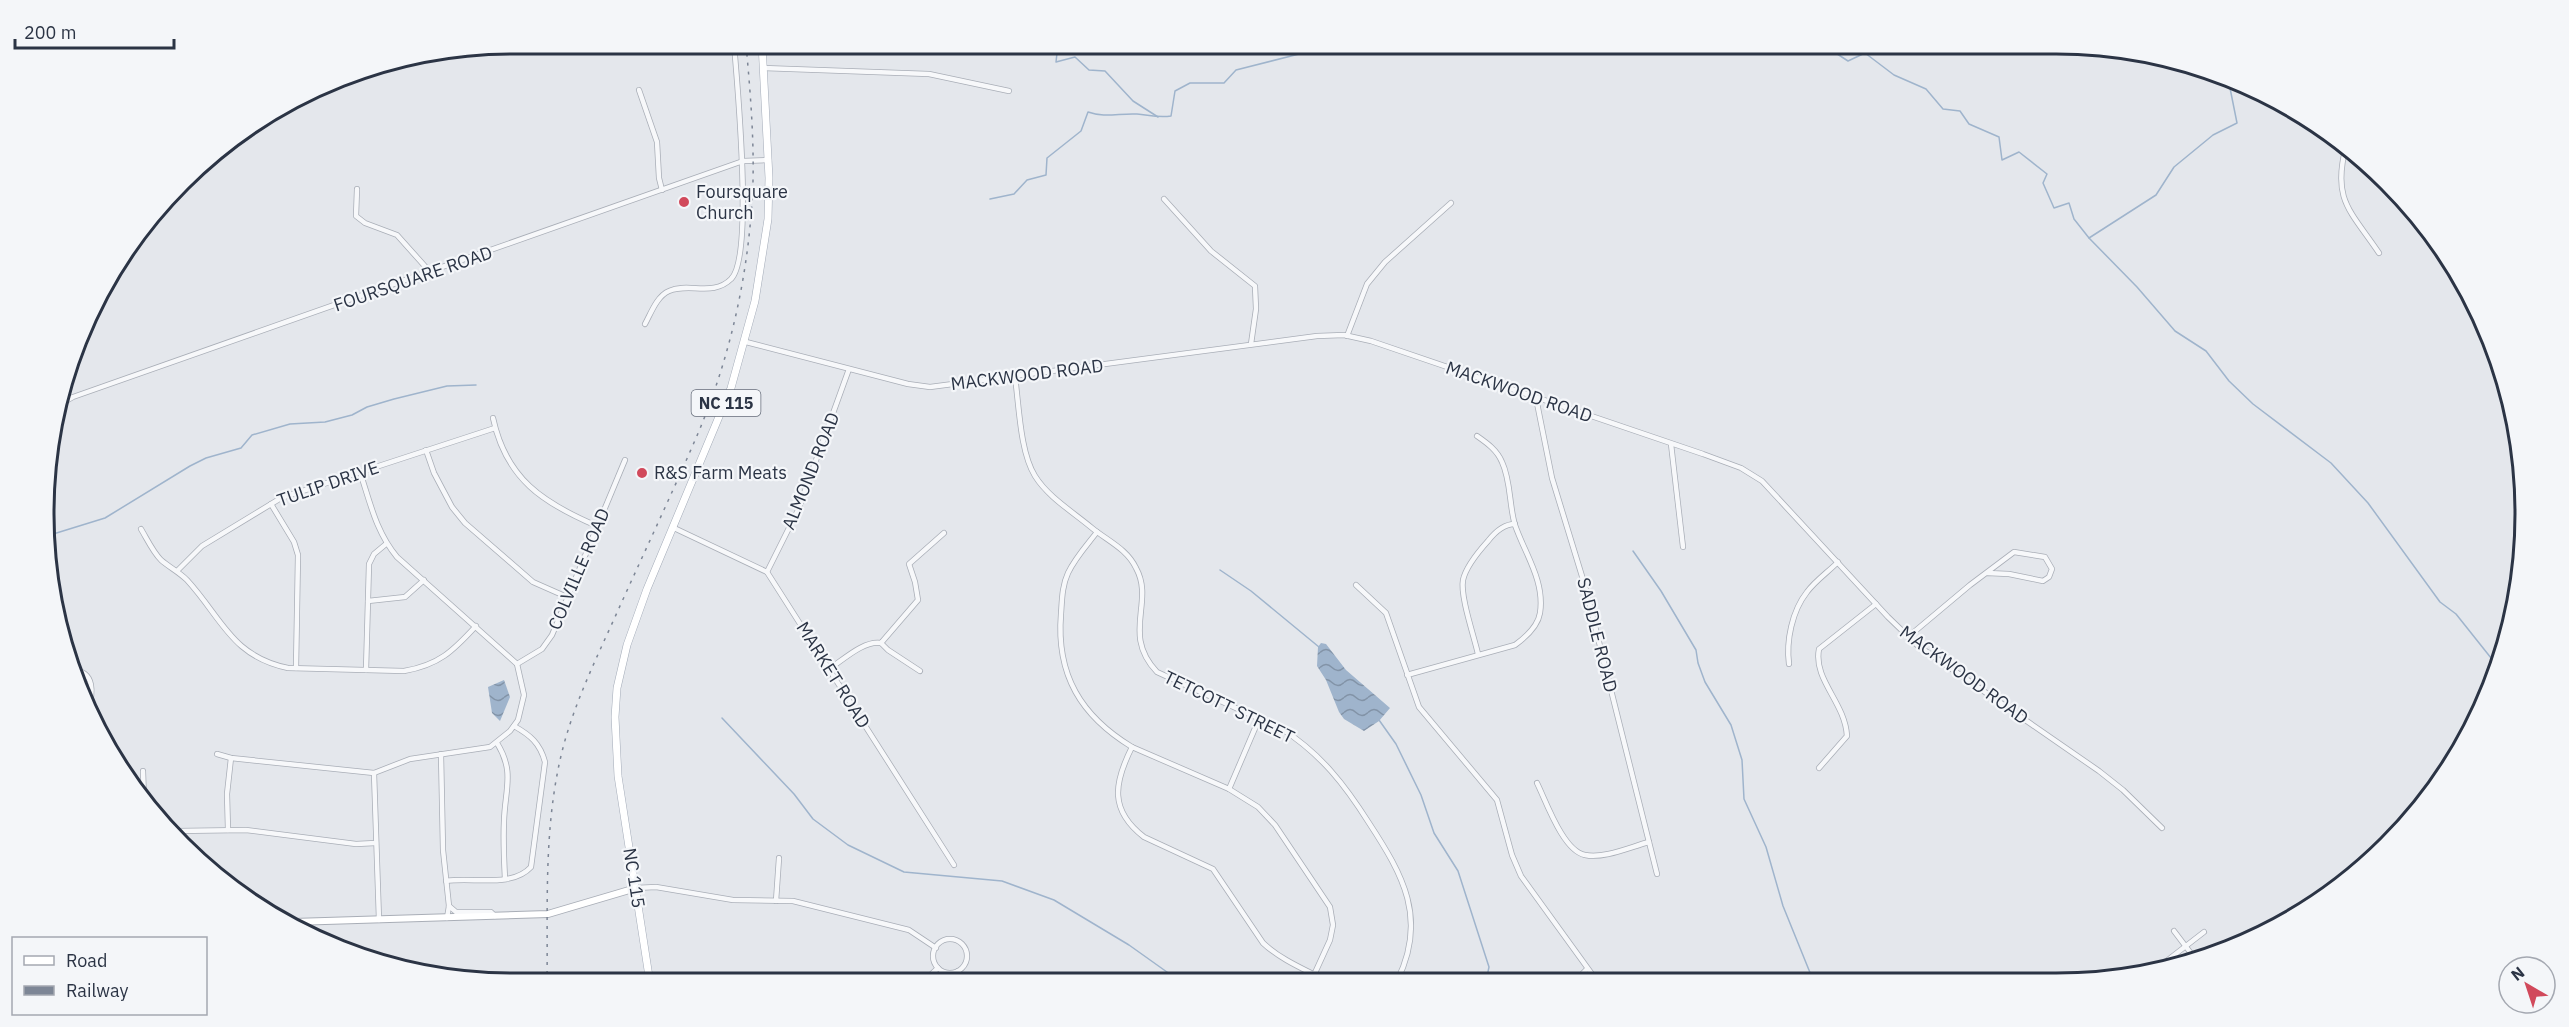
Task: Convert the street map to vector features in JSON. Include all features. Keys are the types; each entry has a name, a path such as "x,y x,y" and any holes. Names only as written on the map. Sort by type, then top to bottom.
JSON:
{"main road":[{"name":"NC 115","path":"649,973 615,747 617,688 638,611 731,388 746,342 763,261 768,219 769,160 763,54"}],"street":[{"path":"645,324 658,300 669,290 715,288 724,285 737,271 743,162 735,54"},
{"path":"764,68 929,74 1009,91"},
{"path":"639,90 657,142 658,178 662,190"},
{"path":"2344,156 2339,180 2342,195 2379,253"},
{"name":"FOURSQUARE ROAD","path":"69,399 743,162 769,160"},
{"path":"357,189 356,216 365,223 397,235 431,273"},
{"path":"1164,199 1212,250 1255,286 1256,309 1251,344"},
{"path":"1347,336 1367,284 1385,262 1451,203"},
{"name":"MACKWOOD ROAD","path":"746,342 908,384 930,387 1317,336 1347,336 1380,344 1740,468 1762,481 1908,637 2099,771 2123,790 2162,828"},
{"name":"ALMOND ROAD","path":"767,572 798,510 825,441 849,369"},
{"name":"TETCOTT STREET","path":"1015,377 1023,444 1035,476 1051,495 1127,553 1138,570 1141,592 1139,641 1149,663 1157,672 1259,719 1300,741 1327,764 1342,782 1397,867 1406,890 1411,926 1408,952 1400,973"},
{"name":"SADDLE ROAD","path":"1536,398 1546,455 1585,586 1657,874"},
{"path":"493,418 505,454 520,477 558,509 597,526"},
{"name":"TULIP DRIVE","path":"177,572 201,546 281,498 495,428"},
{"path":"1407,675 1515,645 1528,636 1540,617 1542,600 1536,574 1515,524 1502,462 1492,447 1477,436"},
{"path":"1671,444 1683,547"},
{"path":"426,450 434,473 452,507 465,523 533,582 567,597"},
{"name":"COLVILLE ROAD","path":"517,664 542,649 548,641 625,460"},
{"path":"216,754 231,758 374,773 410,759 481,749 497,743 514,726 523,708 524,695 517,664 397,557 379,530 360,472"},
{"path":"271,504 294,542 298,555 296,668"},
{"path":"1478,654 1463,592 1463,579 1477,554 1494,534 1508,524 1515,524"},
{"path":"674,528 767,572"},
{"path":"141,530 157,556 186,580 236,644 267,663 296,668 404,671 420,668 443,658 476,626"},
{"path":"1097,532 1075,560 1064,583 1060,622 1062,655 1070,683 1085,708 1104,728 1132,747 1229,789 1258,807 1275,825 1330,907 1333,926 1330,940 1315,973"},
{"path":"880,642 918,600 909,564 944,533"},
{"path":"366,670 369,564 374,554 386,543"},
{"path":"1908,637 1987,573 2014,552 2045,556 2052,569 2049,577 2043,581 1987,573"},
{"path":"1789,664 1787,652 1794,614 1807,591 1838,562"},
{"name":"MARKET ROAD","path":"767,572 954,865"},
{"path":"368,601 405,597 423,580"},
{"path":"1356,585 1386,613 1419,707 1497,800 1512,855 1521,876 1590,973"},
{"path":"1819,768 1847,736 1846,724 1839,705 1822,678 1817,660 1819,649 1876,604"},
{"path":"829,669 868,644 880,642 920,671"},
{"path":"83,673 90,680 92,697"},
{"path":"1229,789 1259,719"},
{"path":"446,881 516,879 531,867 545,762 542,750 536,742 514,726"},
{"path":"497,743 509,772 504,821 505,879"},
{"path":"1132,747 1121,769 1118,782 1119,803 1128,822 1144,837 1213,869 1263,943 1273,952 1310,973"},
{"path":"441,754 442,850 449,906 447,918"},
{"path":"228,830 227,794 231,758"},
{"path":"143,771 144,786"},
{"path":"374,773 379,920"},
{"path":"1538,783 1563,835 1573,848 1583,855 1596,855 1649,842"},
{"path":"182,831 246,830 356,844 376,843"},
{"path":"776,901 778,858"},
{"path":"301,921 548,914 636,888 662,888 733,900 793,901 909,930 936,948"},
{"path":"449,906 456,912 491,912 495,916"},
{"path":"2174,931 2191,952"},
{"path":"2171,958 2204,932"},
{"path":"947,940 958,941 963,945 967,959 958,971 945,972 938,968 933,958 936,948 947,940"},
{"path":"932,973 938,968"},
{"path":"1583,973 1587,969"}],"water":[{"path":"1321,643 1326,644 1346,670 1390,708 1379,721 1364,731 1344,719 1339,712 1326,680 1317,666 1318,647"},
{"path":"504,680 510,697 500,721 492,713 488,687"}],"waterway":[{"path":"1057,54 1056,62 1075,57 1089,70 1105,71 1133,101 1158,117"},
{"path":"990,199 1014,194 1027,180 1046,175 1047,158 1081,131 1088,112 1106,115 1171,116 1175,91 1190,83 1224,83 1236,70 1299,54"},
{"path":"1837,54 1848,61 1863,54"},
{"path":"1866,54 1894,75 1926,89 1943,109 1960,111 1969,124 1999,137 2002,160 2019,152 2047,174 2043,183 2054,208 2069,203 2074,219 2089,238 2137,287 2175,331 2206,351 2229,381 2253,404 2331,463 2368,503 2440,602 2456,614 2492,659"},
{"path":"2089,238 2156,195 2174,167 2213,135 2237,123 2230,89"},
{"path":"55,534 105,518 190,466 206,458 241,448 252,435 290,424 325,422 352,415 367,407 394,399 447,386 476,385"},
{"path":"1633,551 1661,591 1696,650 1705,682 1731,725 1742,760 1744,799 1766,847 1783,906 1810,973"},
{"path":"1220,570 1251,591 1319,647"},
{"path":"722,718 794,794 813,819 848,845 904,872 1002,881 1054,900 1129,945 1168,973"},
{"path":"1379,720 1396,744 1421,795 1434,833 1458,871 1489,967 1488,973"}],"railway":[{"path":"547,973 550,833 557,773 564,744 587,680 708,407 729,344 743,280 753,181 747,54"}],"place":[{"name":"Foursquare Church","path":"684,202"},
{"name":"R&S Farm Meats","path":"642,473"}]}
